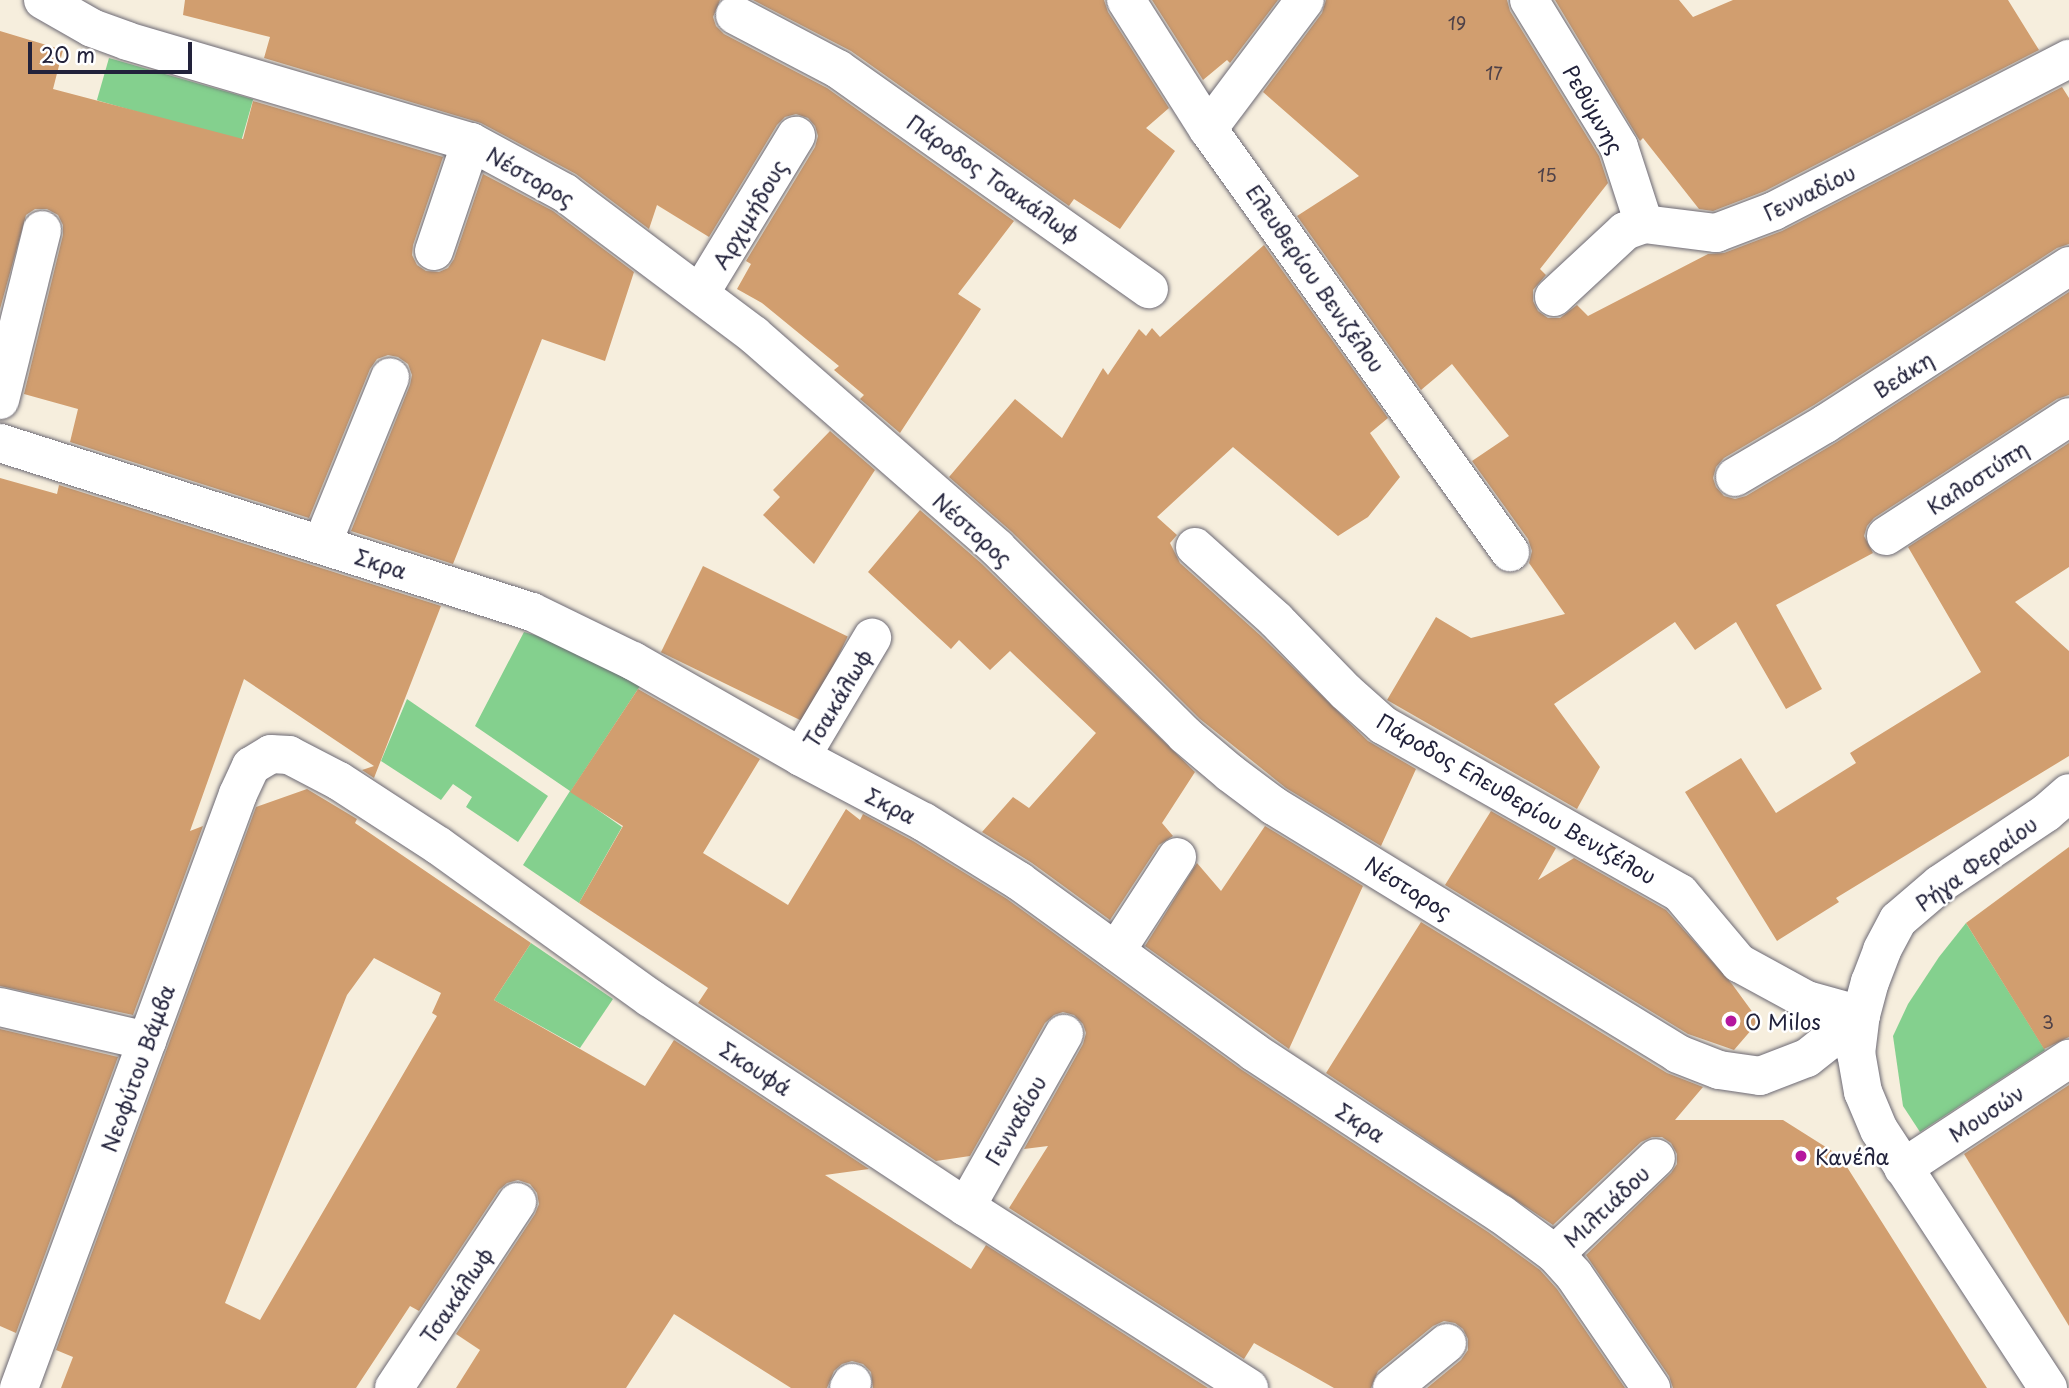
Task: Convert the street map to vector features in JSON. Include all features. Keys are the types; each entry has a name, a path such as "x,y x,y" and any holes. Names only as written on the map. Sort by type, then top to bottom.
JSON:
{"street":[{"name":"Νέστορος","path":"43,0 95,14 471,142 565,193 701,292 754,335 997,548 1185,736 1274,806 1678,1054 1719,1070 1760,1076 1807,1058 1861,1015"},
{"name":"Ελευθερίου Βενιζέλου","path":"1126,0 1208,129 1510,552"},
{"path":"1208,129 1305,0"},
{"name":"Ρεθύμνης","path":"1529,0 1619,147 1644,224"},
{"name":"Πάροδος Τσακάλωφ","path":"735,15 838,69 1149,289"},
{"name":"Γενναδίου","path":"1644,224 1716,233 1774,211 2069,59"},
{"name":"Αρχιμήδους","path":"701,292 796,136"},
{"path":"434,251 471,142"},
{"path":"1554,297 1625,231 1644,224"},
{"path":"0,400 42,230"},
{"name":"Βεάκη","path":"1735,477 1825,425 2069,266"},
{"path":"322,544 390,377"},
{"name":"Καλοστύπη","path":"1886,536 2069,417"},
{"name":"Σκρα","path":"0,443 509,604 563,625 924,822 1007,873 1254,1052 1501,1214 1555,1254 1574,1275 1651,1388"},
{"name":"Πάροδος Ελευθερίου Βενιζέλου","path":"1195,547 1276,620 1346,692 1383,725 1680,893 1739,963 1807,1000 1861,1015"},
{"name":"Τσακάλωφ","path":"802,757 872,638"},
{"name":"Σκουφά","path":"266,756 289,755 340,781 439,846 650,998 966,1207 1249,1388"},
{"name":"Νεοφύτου Βάμβα","path":"19,1388 238,794 251,766 266,756"},
{"name":"Ρήγα Φεραίου","path":"1861,1015 1882,950 1898,920 1940,884 2046,813 2069,793"},
{"path":"1116,951 1177,857"},
{"path":"0,1007 147,1041"},
{"path":"1861,1015 1856,1054 1863,1092 1879,1130 2048,1388"},
{"name":"Γενναδίου","path":"966,1207 1064,1034"},
{"name":"Μουσών","path":"1903,1168 2069,1059"},
{"name":"Μιλτιάδου","path":"1555,1254 1656,1158"},
{"name":"Τσακάλωφ","path":"394,1388 517,1202"},
{"path":"1392,1388 1447,1343"}],"green space":[{"path":"109,58 253,99 241,142 97,100"},
{"path":"524,632 559,642 640,686 571,791 622,827 579,903 523,865 570,791 475,726"},
{"path":"407,699 548,796 518,842 466,807 472,797 453,784 441,800 381,761"},
{"path":"1966,923 2045,1050 1920,1132 1903,1106 1893,1036 1908,1004 1939,957"},
{"path":"531,943 613,999 580,1048 494,1000"}],"building":[{"path":"185,0 720,0 713,17 716,26 724,34 827,88 1014,221 958,294 981,309 900,433 860,399 864,395 834,370 839,366 762,303 737,289 751,264 746,261 815,147 818,136 815,126 808,118 796,114 785,117 777,125 709,237 657,205 649,229 576,174 481,123 264,58 270,37 183,15"},
{"path":"753,0 1104,0 1108,12 1169,108 1146,128 1175,151 1120,229 1074,199 1069,206 851,51"},
{"path":"1152,0 1278,0 1230,63 1227,60 1203,80"},
{"path":"1326,0 1507,0 1510,11 1599,156 1608,183 1540,269 1546,275 1533,290 1533,301 1538,311 1548,318 1560,318 1577,305 1588,316 1708,254 1724,253 1782,231 2062,87 2069,98 2069,244 2057,248 1814,405 1724,458 1716,467 1713,478 1716,487 1724,496 1735,499 1746,496 1837,442 2069,292 2069,395 2057,399 1874,518 1867,526 1864,536 1873,553 1776,605 1822,689 1786,709 1736,622 1695,650 1675,622 1554,704 1600,767 1577,809 1387,700 1436,617 1471,638 1565,614 1529,563 1532,551 1528,539 1472,461 1509,436 1452,364 1421,390 1297,216 1359,176 1263,92 1322,13"},
{"path":"1555,0 1679,0 1693,17 1733,0 2008,0 2039,50 1765,191 1713,211 1699,209 1643,138 1640,141"},
{"path":"0,31 63,50 53,89 243,139 253,101 443,157 413,245 412,255 417,265 426,271 439,272 448,268 454,259 483,174 553,211 634,272 605,361 542,339 453,564 351,531 410,385 412,375 408,364 398,357 388,355 377,359 370,369 309,518 70,442 78,409 24,394 63,235 63,225 58,215 47,209 35,209 26,215 0,309"},
{"path":"1264,245 1388,418 1370,433 1400,477 1368,517 1338,536 1233,447 1157,517 1177,535 1170,543 1180,563 1261,636 1368,741 1416,769 1381,846 1286,788 1200,719 1012,532 949,477 1015,399 1062,438 1103,368 1108,375 1139,329 1146,336 1152,328 1160,337"},
{"path":"830,431 875,470 814,564 763,515 780,497 773,490"},
{"path":"2069,443 2069,567 2015,602 2069,651 2069,756 1836,898 1839,902 1777,941 1685,792 1741,758 1776,813 1856,763 1850,753 1981,672 1908,547"},
{"path":"0,478 57,494 59,485 441,606 374,778 362,770 374,766 244,679 190,831 203,826 133,1015 0,986"},
{"path":"920,510 982,564 1195,772 1162,823 1173,836 1159,845 1110,920 1032,863 982,832 1013,797 1029,808 1096,733 1010,651 990,670 959,640 951,649 868,572"},
{"path":"703,566 848,637 806,723 661,652"},
{"path":"638,689 760,759 703,853 788,905 846,809 860,820 863,814 913,841 1007,899 1242,1070 1488,1232 1540,1270 1557,1289 1625,1388 1427,1388 1461,1360 1468,1350 1468,1339 1463,1329 1455,1323 1444,1321 1433,1326 1378,1371 1371,1388 1334,1388 1254,1343 1244,1359 1009,1208 1048,1146 1024,1149 1083,1044 1086,1033 1083,1024 1074,1015 1063,1012 1054,1015 1045,1023 970,1156 936,1161 698,1003 708,988 579,903 623,826 570,792"},
{"path":"307,789 357,819 355,823 531,943 494,1000 645,1086 674,1040 869,1169 825,1175 971,1269 986,1245 1208,1388 873,1388 871,1372 863,1364 852,1361 842,1364 834,1371 827,1388 791,1388 674,1314 626,1388 456,1388 480,1350 456,1334 539,1204 537,1193 530,1184 518,1180 507,1183 499,1190 419,1311 410,1306 356,1388 61,1388 73,1357 56,1350 256,807","holes":["374,958 441,993 432,1013 437,1016 260,1320 225,1303 347,995"]},
{"path":"1491,811 1556,848 1538,880 1574,858 1666,910 1732,984 1759,1021 1734,1050 1688,1034 1445,885"},
{"path":"1265,826 1363,886 1289,1049 1145,946 1197,863 1221,891"},
{"path":"2069,847 2069,1037 2044,1049 1966,923"},
{"path":"1421,922 1667,1073 1703,1087 1675,1120 1783,1120 1840,1156 1987,1388 1673,1388 1669,1376 1586,1255 1671,1173 1677,1164 1677,1154 1671,1143 1662,1137 1652,1137 1641,1142 1553,1225 1326,1073"},
{"path":"0,1029 118,1057 16,1333 0,1326"},
{"path":"2069,1085 2069,1326 1964,1154"}],"place":[{"name":"O Milos","path":"1731,1021"},
{"name":"Κανέλα","path":"1801,1156"}]}
